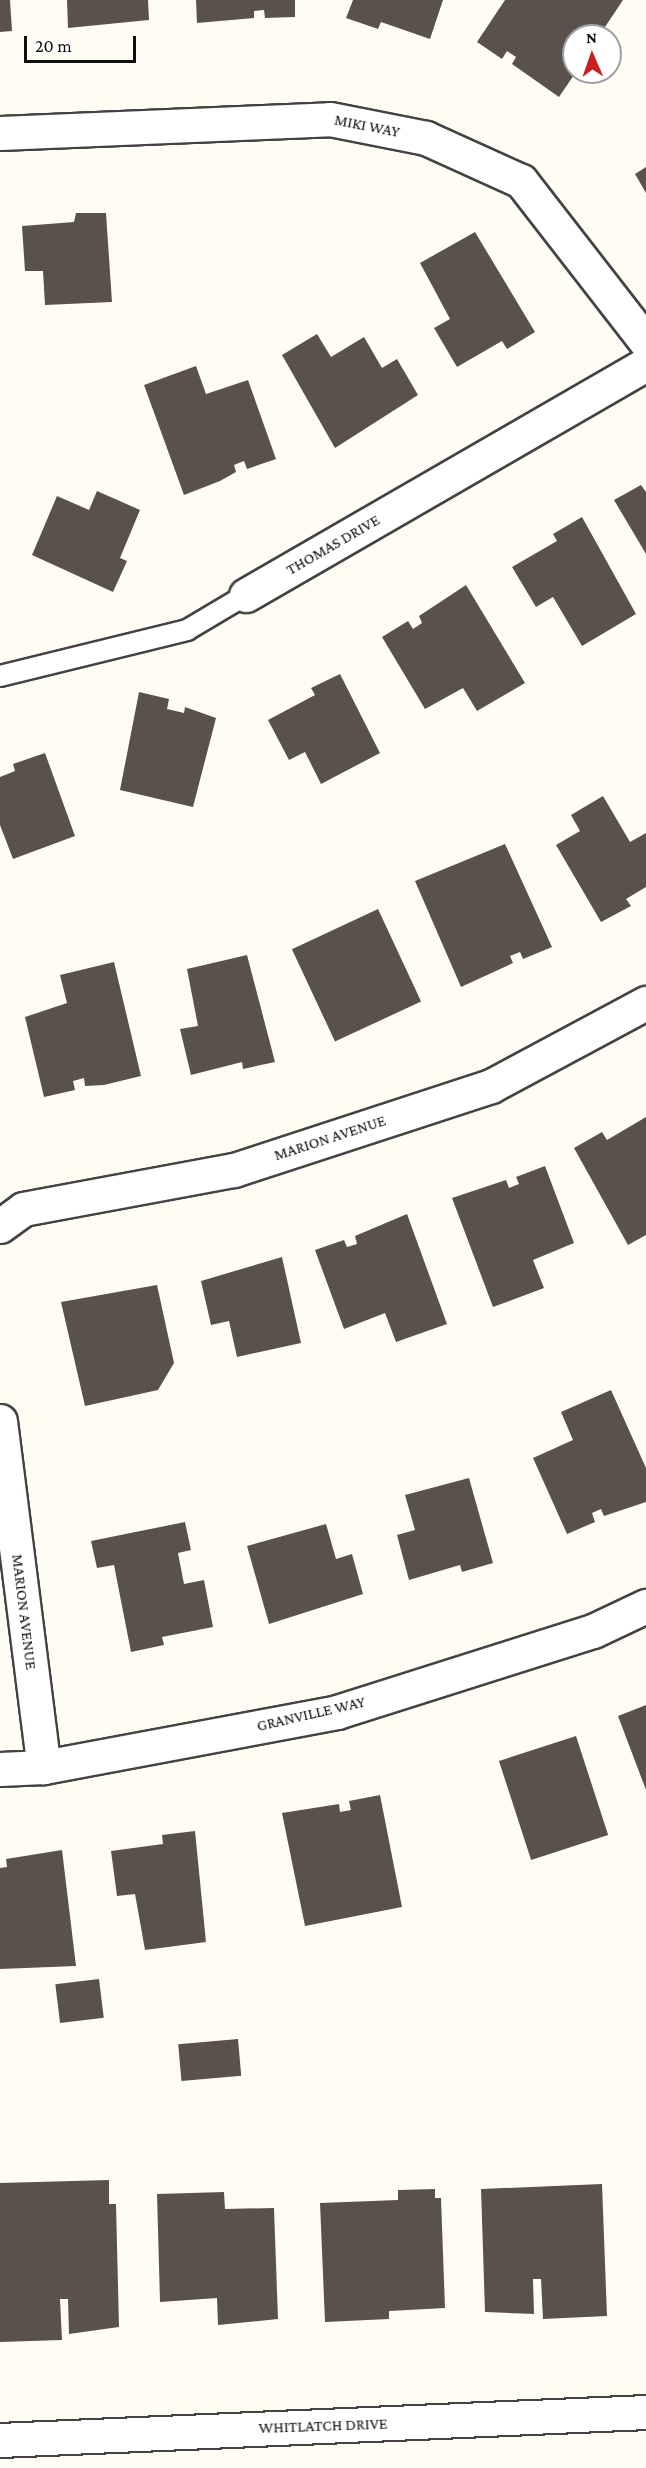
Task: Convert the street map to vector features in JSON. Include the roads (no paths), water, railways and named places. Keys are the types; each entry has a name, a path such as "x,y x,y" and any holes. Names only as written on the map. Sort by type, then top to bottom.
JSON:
{"street":[{"name":"MIKI WAY","path":"0,133 330,119 426,138 521,181 646,342"},
{"name":"THOMAS DRIVE","path":"246,595 646,364"},
{"name":"MARION AVENUE","path":"0,1226 23,1209 234,1170 491,1086 646,1003"},
{"name":"MARION AVENUE","path":"0,1421 44,1767"},
{"name":"GRANVILLE WAY","path":"0,1769 44,1767 337,1712 593,1631 646,1606"},
{"name":"WHITLATCH DRIVE","path":"0,2440 646,2412"}],"lane":[{"name":"THOMAS DRIVE","path":"0,676 188,630 246,595"}]}
